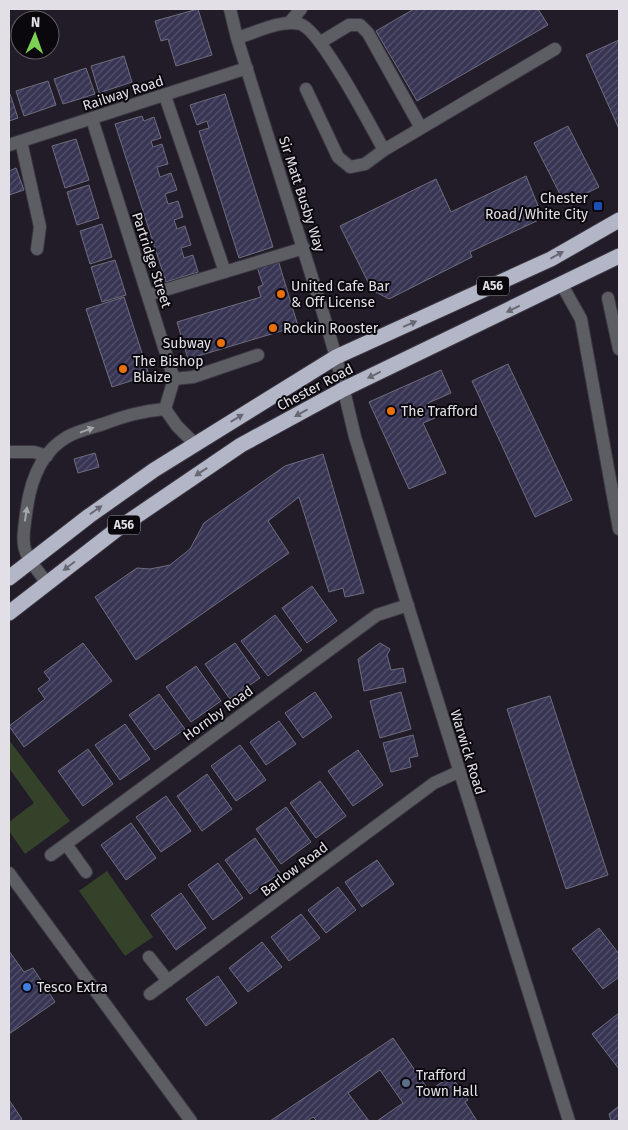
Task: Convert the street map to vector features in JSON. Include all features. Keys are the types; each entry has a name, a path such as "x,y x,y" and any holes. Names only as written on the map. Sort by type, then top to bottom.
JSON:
{"highway":[{"name":"Chester Road","path":"9,578 154,470 336,357 551,259 619,221"},
{"name":"Chester Road","path":"9,613 116,530 233,450 344,389 619,256"}],"street":[{"path":"289,23 301,9"},
{"name":"Sir Matt Busby Way","path":"231,10 247,68 304,248 344,389"},
{"path":"238,38 289,23 302,24 321,42 384,150"},
{"path":"321,42 350,25 360,25 368,33 420,128"},
{"path":"306,89 338,157 350,167 365,164 420,128 555,49"},
{"name":"Railway Road","path":"15,143 247,68"},
{"path":"165,96 225,272"},
{"name":"Partridge Street","path":"92,119 174,379"},
{"path":"15,143 40,227 37,249"},
{"path":"148,295 304,248"},
{"path":"562,285 581,319 619,530"},
{"path":"608,298 619,349"},
{"path":"165,409 174,379 193,377 258,355"},
{"name":"Warwick Road","path":"344,389 355,437 458,772 569,1121"},
{"path":"165,409 177,426 195,444"},
{"path":"47,583 23,550 22,540 31,482 37,469 47,456 67,437 138,412 165,409"},
{"path":"9,452 34,452 47,456"},
{"name":"Hornby Road","path":"51,855 377,615 408,605"},
{"name":"Barlow Road","path":"150,994 434,783 458,772"},
{"path":"66,844 86,872"},
{"path":"9,873 191,1121"},
{"path":"149,957 168,981"}],"green space":[{"path":"9,740 70,821 25,854 9,831 9,822 34,803 9,768"},
{"path":"107,871 153,937 125,956 79,891"}],"building":[{"path":"198,9 212,55 176,66 168,39 161,41 155,21"},
{"path":"414,9 538,9 548,25 417,101 376,31"},
{"path":"619,40 619,129 586,55"},
{"path":"124,56 132,82 99,93 91,66"},
{"path":"86,68 95,94 63,104 54,79"},
{"path":"48,81 56,105 24,116 16,91"},
{"path":"225,94 273,247 239,258 199,131 209,128 207,121 197,125 190,105"},
{"path":"9,95 18,118 9,121"},
{"path":"142,116 144,121 154,117 161,138 151,141 153,147 162,144 168,164 157,167 160,177 171,173 177,190 165,194 168,204 178,201 183,217 174,220 177,229 185,226 191,245 181,248 184,258 193,255 198,272 166,282 115,124"},
{"path":"568,126 599,187 565,204 534,143"},
{"path":"76,139 89,180 65,188 52,146"},
{"path":"16,168 24,190 9,195 9,171"},
{"path":"526,176 543,218 470,252 472,257 389,299 372,290 340,226 436,179 451,212"},
{"path":"89,185 99,218 77,225 67,192"},
{"path":"102,224 112,257 90,264 80,231"},
{"path":"115,260 126,295 102,302 91,267"},
{"path":"278,260 298,326 188,359 177,322 261,297 258,287 263,285 257,267"},
{"path":"124,297 149,375 112,387 86,309"},
{"path":"508,364 572,500 535,517 472,381"},
{"path":"441,370 451,393 428,403 435,418 423,423 446,473 409,489 369,402"},
{"path":"95,453 99,467 78,473 74,459"},
{"path":"323,454 364,593 345,597 343,588 329,592 299,497 268,521 289,553 136,660 95,597 137,568 150,569 170,565 190,549 204,523 285,466"},
{"path":"312,586 337,621 307,643 282,608"},
{"path":"275,615 302,650 268,676 241,641"},
{"path":"83,643 112,681 24,747 9,726 45,699 38,689 50,680 44,672"},
{"path":"235,643 260,678 230,699 205,664"},
{"path":"380,643 390,649 387,655 391,670 403,668 406,682 364,691 358,659"},
{"path":"196,666 221,701 191,722 166,687"},
{"path":"315,692 332,717 303,738 285,713"},
{"path":"401,692 411,729 380,738 370,701"},
{"path":"159,694 185,729 155,750 129,715"},
{"path":"550,696 608,875 566,889 507,709"},
{"path":"279,721 296,744 266,765 250,742"},
{"path":"125,724 150,759 120,780 95,745"},
{"path":"413,735 418,756 409,758 411,767 391,772 383,743"},
{"path":"240,745 266,780 236,801 211,766"},
{"path":"88,749 113,784 83,806 58,771"},
{"path":"358,750 383,785 353,806 328,771"},
{"path":"207,774 232,809 202,831 177,796"},
{"path":"320,781 346,816 316,838 290,803"},
{"path":"166,796 191,831 161,852 136,817"},
{"path":"286,807 311,842 281,864 256,829"},
{"path":"131,823 156,858 126,880 101,845"},
{"path":"255,838 280,873 250,894 225,860"},
{"path":"377,860 394,884 362,907 345,882"},
{"path":"218,863 243,898 213,920 188,885"},
{"path":"338,887 356,910 326,933 308,910"},
{"path":"181,893 206,928 176,950 151,915"},
{"path":"301,914 320,938 289,961 271,937"},
{"path":"599,928 619,954 619,977 603,989 572,949"},
{"path":"262,942 282,967 248,992 229,968"},
{"name":"Tesco Extra","path":"9,951 24,972 33,968 55,1002 9,1034"},
{"path":"218,976 237,1003 206,1026 186,999"},
{"path":"619,1013 619,1069 592,1034"},
{"name":"Trafford Town Hall","path":"393,1038 429,1091 451,1076 468,1100 465,1102 477,1121 377,1121 403,1103 380,1070 348,1093 369,1121 317,1121 313,1117 307,1121 270,1121"},
{"path":"9,1100 22,1119 19,1121 9,1121"},
{"path":"619,1106 619,1121 611,1121 609,1114"}],"place":[{"name":"Chester Road/White City","path":"598,206"},
{"name":"United Cafe Bar & Off License","path":"281,294"},
{"name":"Rockin Rooster","path":"273,328"},
{"name":"Subway","path":"221,343"},
{"name":"The Bishop Blaize","path":"123,369"},
{"name":"The Trafford","path":"391,411"},
{"name":"Tesco Extra","path":"27,987"},
{"name":"Trafford Town Hall","path":"406,1083"}]}
